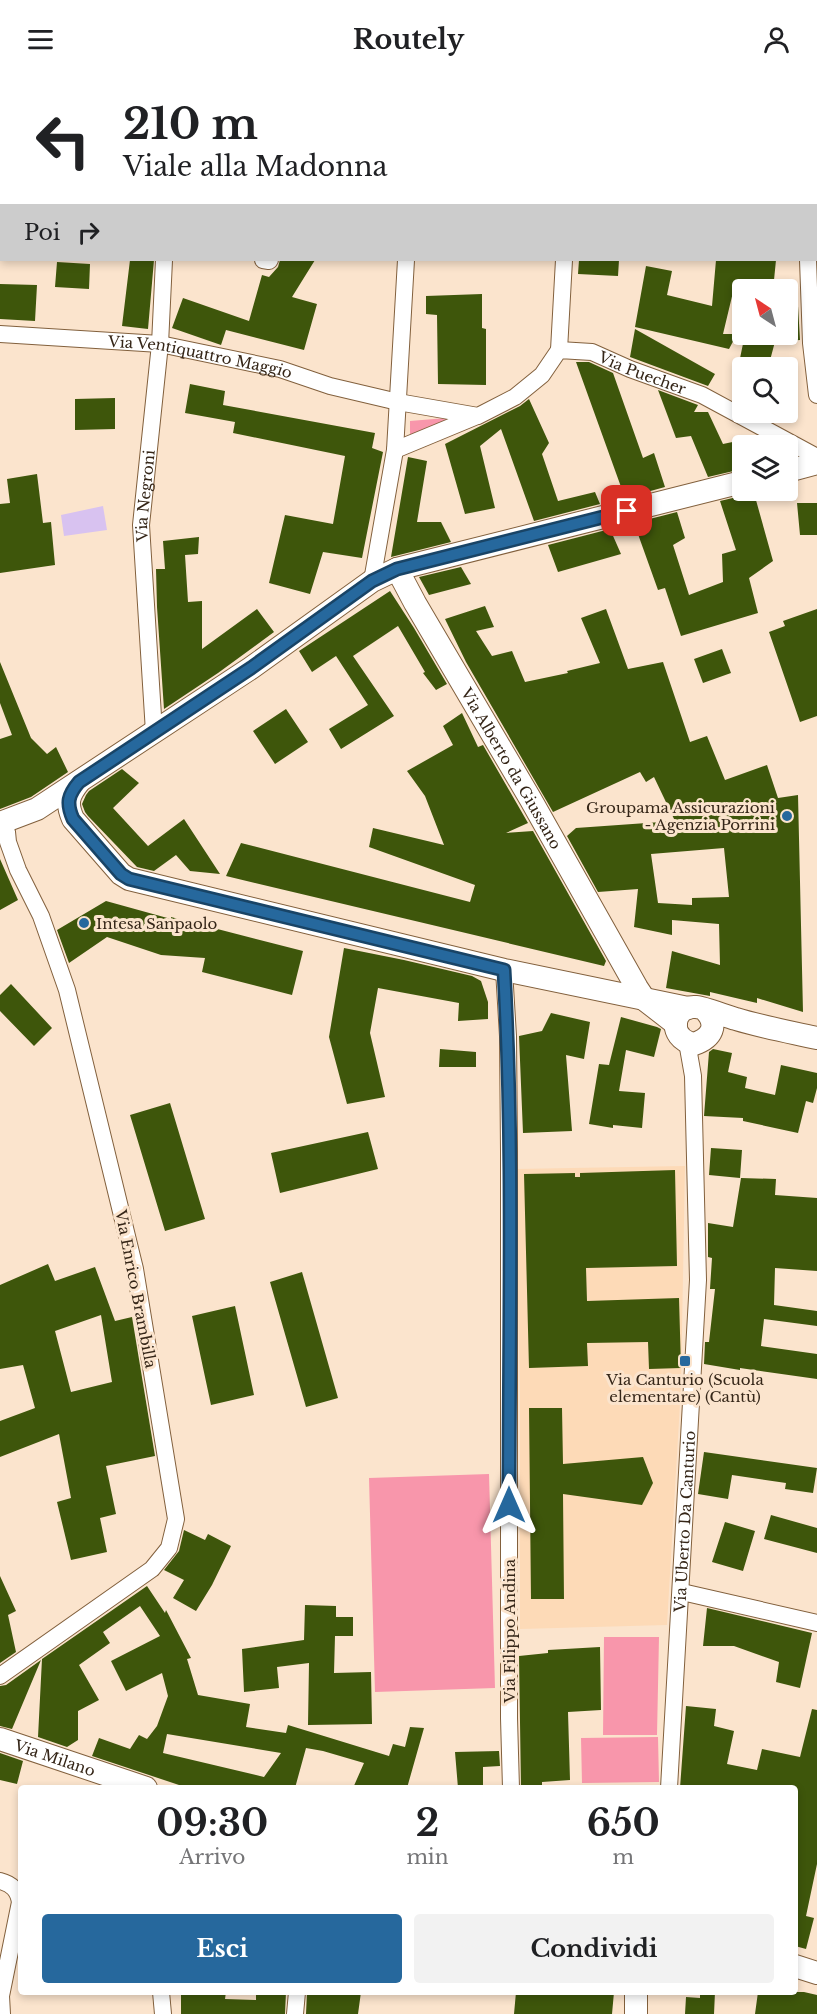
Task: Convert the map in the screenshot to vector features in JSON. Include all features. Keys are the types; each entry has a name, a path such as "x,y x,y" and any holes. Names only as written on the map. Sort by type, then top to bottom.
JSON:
{"street":[{"name":"Via Negroni","path":"154,732 141,525 160,344 164,261"},
{"path":"373,577 395,450 406,261"},
{"path":"395,450 478,416 515,398 542,375 559,350 564,261"},
{"path":"808,261 811,343 817,395"},
{"name":"Via Ventiquattro Maggio","path":"0,334 160,344 280,369 330,386 398,404"},
{"name":"Via Puecher","path":"559,350 592,352 630,369 702,395 817,458"},
{"path":"398,404 478,416"},
{"path":"798,468 817,463"},
{"path":"4,827 79,782 251,668 373,577 732,485"},
{"name":"Via Alberto da Giussano","path":"397,569 645,1000"},
{"path":"73,819 68,800 79,782"},
{"path":"37,809 63,809 121,874 129,879 504,970 602,989 645,1000 695,1026 739,1020 817,1038"},
{"name":"Via Enrico Brambilla","path":"0,1676 152,1569 169,1548 176,1519 135,1269 67,990 41,916 18,870 4,827"},
{"path":"602,989 618,981 627,968"},
{"name":"Via Filippo Andina","path":"504,970 508,1036 509,1151 511,1785"},
{"name":"Via Uberto Da Canturio","path":"669,1785 698,1280 693,1076 695,1026"},
{"path":"682,1592 817,1623"},
{"name":"Via Milano","path":"0,1739 118,1784"},
{"path":"0,1881 14,1887 18,1894"},
{"path":"2,2014 1,1996 18,1912"},
{"path":"798,1967 817,1973"},
{"path":"161,1995 163,2014"},
{"path":"295,2014 297,1995"},
{"path":"636,1995 636,2014"}],"shaded area":[{"path":"458,417 410,437 410,421"},
{"path":"103,506 107,530 64,536 61,515"},
{"path":"685,1166 681,1387 667,1625 520,1629 520,1392 515,1169"},
{"path":"489,1474 495,1688 375,1692 369,1478"},
{"path":"604,1637 659,1637 657,1735 603,1735"},
{"path":"658,1737 659,1782 582,1783 581,1738"}],"building":[{"path":"130,261 154,261 148,329 122,326"},
{"path":"280,261 314,261 292,297 317,304 304,350 226,330 221,345 172,328 183,298 249,321 262,275 269,277 278,267"},
{"path":"579,261 619,261 618,276 578,274"},
{"path":"716,261 776,261 774,279 732,279 732,296 723,334 732,334 732,343 729,349 635,327 646,266 672,271 667,295 712,306"},
{"path":"57,262 90,264 89,289 55,287"},
{"path":"0,284 37,285 35,321 0,319"},
{"path":"482,294 482,328 486,329 486,385 438,384 437,315 426,314 426,296"},
{"path":"798,306 800,340 798,340"},
{"path":"635,329 715,374 708,386 630,357"},
{"path":"743,345 774,345 771,357 740,357"},
{"path":"576,362 589,362 613,373 643,458 654,453 665,487 625,498"},
{"path":"190,384 225,391 223,405 375,433 372,448 383,452 362,558 323,552 310,594 269,583 285,515 333,524 345,456 233,433 235,422 185,413"},
{"path":"658,390 698,405 694,412 708,412 723,444 732,442 732,471 708,477 691,436 676,438"},
{"path":"115,398 115,429 75,430 75,399"},
{"path":"529,399 549,443 542,454 558,501 595,492 600,504 534,521 501,429 480,446 495,508 465,514 445,444 520,406"},
{"path":"408,457 427,461 417,522 441,522 451,542 391,557"},
{"path":"37,474 43,523 51,522 55,565 0,573 0,504 10,503 7,479"},
{"path":"732,498 732,501 756,501 773,561 749,578 758,613 681,636 665,588 658,590 634,523 677,512 685,538 673,545 689,595 723,582 722,554 736,550 720,501"},
{"path":"797,503 817,503 817,535 800,535"},
{"path":"610,529 621,554 558,572 548,545"},
{"path":"199,537 198,554 185,555 188,602 202,601 202,649 257,609 274,632 164,709 156,569 165,569 163,541"},
{"path":"461,567 471,584 429,595 419,577"},
{"path":"390,591 447,684 436,690 423,673 425,672 398,626 353,656 394,716 341,749 329,729 368,705 336,656 312,672 299,651"},
{"path":"485,606 494,627 476,631 492,656 512,651 525,682 568,673 567,671 600,663 581,618 606,609 628,669 663,662 690,742 707,736 725,780 767,765 778,798 798,795 803,1012 757,998 757,1003 710,992 710,996 666,988 672,951 720,965 719,924 672,920 672,935 634,927 638,889 598,892 567,836 576,828 675,821 654,777 646,782 640,772 553,812 466,662 445,619","holes":["724,848 729,897 692,898 692,905 658,903 651,854"]},
{"path":"817,609 817,716 800,722 769,632 785,626 783,621"},
{"path":"722,649 731,673 703,683 694,659"},
{"path":"0,662 31,738 47,754 56,747 68,772 31,797 0,809 0,739 12,735 0,703"},
{"path":"286,709 308,742 275,764 253,731"},
{"path":"462,713 478,747 483,745 528,823 506,833 533,831 606,961 604,966 226,876 241,843 470,902 475,885 369,847 373,828 444,845 425,796 407,771 453,745 443,726"},
{"path":"122,769 139,783 113,808 148,846 184,819 220,874 190,871 176,855 154,871 137,867 88,816 82,804 86,795"},
{"path":"0,859 18,900 0,910"},
{"path":"106,901 303,951 292,995 202,972 205,958 161,955 107,937 69,963 57,930"},
{"path":"344,948 472,976 481,981 488,1002 488,1019 458,1021 459,1003 378,988 370,1033 385,1097 347,1104 329,1037"},
{"path":"11,984 52,1028 34,1046 0,1011 0,995"},
{"path":"551,1013 590,1022 584,1059 566,1055 572,1131 523,1133 519,1036 542,1031"},
{"path":"621,1017 661,1029 654,1057 626,1050 619,1091 645,1093 642,1128 613,1125 613,1128 589,1124 599,1064 609,1065"},
{"path":"440,1049 476,1052 476,1067 439,1067"},
{"path":"713,1049 732,1053 728,1072 747,1077 745,1088 775,1095 781,1065 817,1073 817,1088 813,1103 806,1101 798,1133 743,1121 743,1118 704,1116 709,1052"},
{"path":"170,1103 205,1219 165,1231 130,1115"},
{"path":"368,1132 378,1169 280,1193 271,1153"},
{"path":"711,1148 742,1150 740,1178 709,1175"},
{"path":"675,1170 677,1266 586,1268 587,1301 679,1298 681,1368 649,1369 648,1342 587,1343 588,1366 529,1368 524,1174 575,1173 575,1177 580,1177 580,1173"},
{"path":"741,1178 776,1179 775,1195 817,1198 817,1271 775,1268 774,1305 817,1311 817,1326 764,1319 761,1346 817,1354 817,1379 704,1364 705,1342 709,1342 715,1289 710,1289 712,1258 708,1257 708,1223 733,1227"},
{"path":"48,1264 55,1281 95,1267 115,1321 132,1317 155,1456 106,1466 116,1514 100,1518 107,1552 71,1560 57,1502 71,1498 59,1434 0,1457 0,1421 35,1408 23,1365 0,1369 0,1285","holes":["101,1315 112,1382 71,1392 55,1331"]},
{"path":"302,1272 338,1398 306,1407 270,1282"},
{"path":"235,1306 254,1395 211,1405 192,1316"},
{"path":"529,1408 562,1408 563,1464 643,1457 653,1483 642,1505 563,1494 564,1599 531,1599"},
{"path":"704,1452 817,1468 813,1493 785,1489 786,1483 732,1475 728,1499 698,1494"},
{"path":"771,1515 817,1528 817,1553 764,1539"},
{"path":"725,1522 755,1531 743,1571 712,1562"},
{"path":"184,1530 205,1540 208,1534 231,1546 196,1611 173,1598 184,1580 164,1570 179,1551"},
{"path":"0,1576 16,1611 8,1615 16,1652 0,1663"},
{"path":"147,1586 165,1613 166,1610 191,1658 187,1659 198,1695 250,1704 246,1727 286,1733 288,1725 389,1756 393,1744 405,1747 410,1727 424,1728 408,1785 354,1785 364,1763 306,1748 296,1785 179,1785 92,1756 99,1738 130,1749 139,1735 147,1739 157,1726 168,1696 162,1673 126,1691 111,1661 160,1636 140,1606 103,1632 110,1643 79,1665 99,1700 78,1711 78,1740 67,1747 38,1737 42,1659","holes":["167,1734 281,1753 264,1777 163,1753"]},
{"path":"305,1605 336,1606 336,1617 353,1617 353,1636 335,1636 334,1673 371,1672 372,1724 308,1725 309,1663 277,1667 279,1688 244,1692 242,1649 304,1640"},
{"path":"707,1608 812,1633 800,1688 776,1682 779,1662 734,1646 703,1646"},
{"path":"600,1647 601,1710 568,1712 570,1780 542,1782 542,1785 521,1785 519,1656 548,1653 548,1650"},
{"path":"41,1660 12,1729 0,1726 0,1686 6,1685"},
{"path":"686,1706 716,1709 714,1726 734,1731 727,1764 757,1770 762,1749 800,1757 812,1709 817,1710 817,1864 806,1916 814,1918 806,1949 798,1947 798,1785 680,1785"},
{"path":"499,1751 500,1766 483,1767 483,1785 458,1785 455,1752"},
{"path":"0,1753 23,1761 17,1784 0,1780"},
{"path":"798,1992 804,1992 817,1995 817,2014 755,2014 758,1995 798,1995"},
{"path":"181,1995 226,1995 225,1999 256,2000 256,1995 286,1995 285,2014 181,2014"},
{"path":"307,1995 361,1995 358,2014 306,2014"},
{"path":"516,1995 614,1995 612,2014 514,2014"},
{"path":"700,1995 715,1995 714,2014 685,2014 686,1997 700,1998"}],"place":[{"name":"Groupama Assicurazioni - Agenzia Porrini","path":"787,816"},
{"name":"Intesa Sanpaolo","path":"84,923"},
{"name":"Via Canturio (Scuola elementare) (Cantù)","path":"685,1361"}],"route":[{"path":"509,1505 508,1036 504,970 124,878 73,819 68,800 79,782 251,668 372,581 397,569 627,511"}]}
